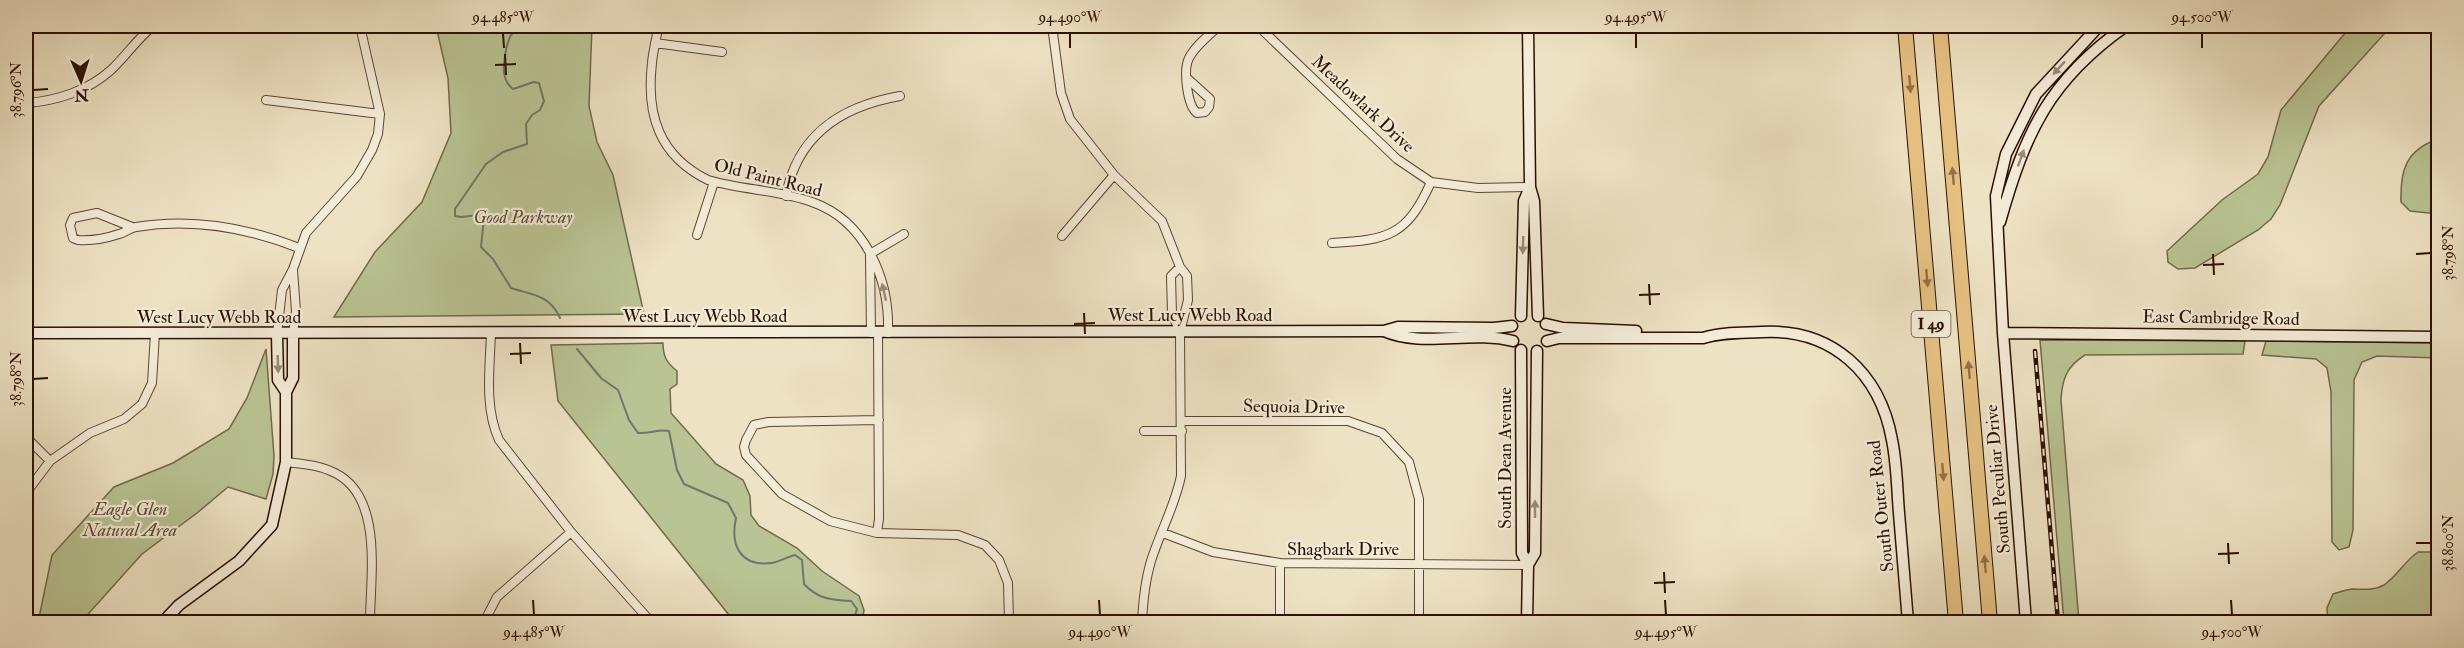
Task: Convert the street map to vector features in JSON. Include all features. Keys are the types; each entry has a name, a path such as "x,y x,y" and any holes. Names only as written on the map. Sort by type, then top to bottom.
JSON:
{"highway":[{"name":"I 49","path":"1905,26 1956,622"},
{"name":"I 49","path":"1940,26 1990,622"}],"street":[{"path":"26,103 58,98 92,83 112,69 153,26"},
{"path":"286,392 278,380 277,334 282,290 293,269 299,248 317,219 357,176 378,134 381,114 360,26"},
{"name":"Old Paint Road","path":"658,26 651,77 651,97 657,129 668,148 682,164 694,173 714,182 813,202 837,215 860,237 870,254 884,287 879,333 877,533"},
{"path":"1052,26 1061,93 1070,119 1114,175 1162,221 1180,267 1187,276 1188,300 1180,332 1181,476 1177,496 1151,561 1143,607 1143,622"},
{"path":"1188,79 1186,69 1188,58 1219,26"},
{"name":"Meadowlark Drive","path":"1258,26 1397,159 1431,182 1478,188 1530,187"},
{"path":"1528,26 1530,187 1534,201 1542,320 1549,332 1547,341"},
{"name":"South Peculiar Drive","path":"2026,622 1996,234 1996,196 2006,154 2036,94 2099,26"},
{"path":"1996,234 2030,131 2056,90 2101,43 2126,26"},
{"path":"655,43 722,52"},
{"path":"786,196 799,156 821,130 864,104 900,96"},
{"path":"266,100 381,114"},
{"path":"1062,236 1114,175"},
{"path":"697,236 714,182"},
{"path":"1332,243 1372,241 1395,231 1411,219 1420,207 1431,182"},
{"path":"1521,316 1524,201 1530,187"},
{"path":"132,227 122,234 84,241 73,238 70,225 73,218 97,213 132,227 168,224 221,227 271,237 299,248"},
{"path":"870,254 904,234"},
{"name":"Old Paint Road","path":"870,254 879,333"},
{"path":"1180,267 1171,276 1172,314 1180,332"},
{"path":"163,622 179,605 239,561 272,525 286,462 286,392 293,378 293,334 296,311 293,269"},
{"path":"1527,314 1564,328 1705,331 1714,334 1703,338 1559,338 1547,341 1537,351 1532,352 1521,350 1513,341 1511,332 1512,326 1521,316 1527,314"},
{"name":"West Lucy Webb Road","path":"26,333 1180,332 1384,331 1398,327 1494,328 1512,326"},
{"name":"West Lucy Webb Road","path":"1384,331 1398,337 1488,337 1513,341"},
{"name":"South Outer Road","path":"1714,334 1780,331 1795,333 1824,343 1851,361 1863,374 1879,399 1893,441 1908,622"},
{"path":"490,332 492,425 508,454 571,532 651,622"},
{"path":"26,493 50,461 90,433 124,419 142,404 152,383 155,333"},
{"name":"East Cambridge Road","path":"2003,333 2439,338"},
{"name":"South Dean Avenue","path":"1521,350 1522,554 1528,565"},
{"name":"South Dean Avenue","path":"1527,622 1528,565 1535,553 1537,351"},
{"path":"879,420 768,422 754,426 746,440 746,455 782,494 830,521 877,533 958,536 984,545 999,560 1008,583 1009,622"},
{"name":"Sequoia Drive","path":"1182,422 1348,421 1382,433 1409,462 1419,499 1419,622"},
{"path":"1144,431 1182,431"},
{"path":"26,437 50,461"},
{"path":"286,462 312,465 337,474 358,493 367,511 370,537 370,622"},
{"path":"484,622 497,597 571,532"},
{"name":"Shagbark Drive","path":"1163,533 1213,552 1280,563 1528,565"},
{"path":"1280,563 1280,622"}],"green space":[{"name":"Good Parkway","path":"436,26 592,26 589,106 597,142 613,175 644,314 334,317 375,252 422,202 451,133 448,78"},
{"path":"2351,26 2396,26 2384,34 2319,106 2280,205 2271,219 2258,230 2195,268 2178,269 2168,262 2167,251 2222,200 2258,174 2268,157 2281,110"},
{"path":"2438,139 2438,214 2410,211 2401,202 2402,180 2407,163 2419,149"},
{"path":"2040,340 2245,341 2243,354 2085,355 2067,374 2061,400 2079,622 2064,622"},
{"path":"2266,341 2438,343 2438,358 2377,356 2362,362 2354,380 2353,530 2349,547 2339,550 2332,542 2331,392 2327,368 2316,359 2262,355"},
{"path":"663,343 666,359 677,371 677,384 670,389 671,413 716,464 743,480 750,496 751,515 759,526 797,548 822,571 859,596 864,610 862,622 742,622 733,620 558,401 551,345"},
{"name":"Eagle Glen Natural Area","path":"266,349 274,456 273,474 266,499 228,487 142,554 81,622 36,622 40,613 52,555 114,487 173,463 229,429 247,398"},
{"path":"2418,552 2438,552 2438,622 2328,622 2327,608 2333,594 2344,590 2380,587"},
{"path":"1502,618 1502,622 1350,622 1350,621"}],"waterway":[{"path":"560,318 546,300 511,288 493,259 481,247 484,218 479,215 455,216 455,209 486,164 503,152 527,144 526,124 532,115 540,110 544,101 539,83 534,82 513,89 506,81 504,64 507,45 512,34 518,29 526,28 555,32 566,29 567,26"},
{"path":"577,349 601,378 618,390 629,420 638,433 669,431 677,470 684,484 728,503 736,518 736,545 745,558 761,563 772,563 795,555 802,560 804,584 809,589 825,598 851,601 857,609 853,622"}],"railway":[{"path":"2035,351 2058,622"}]}
